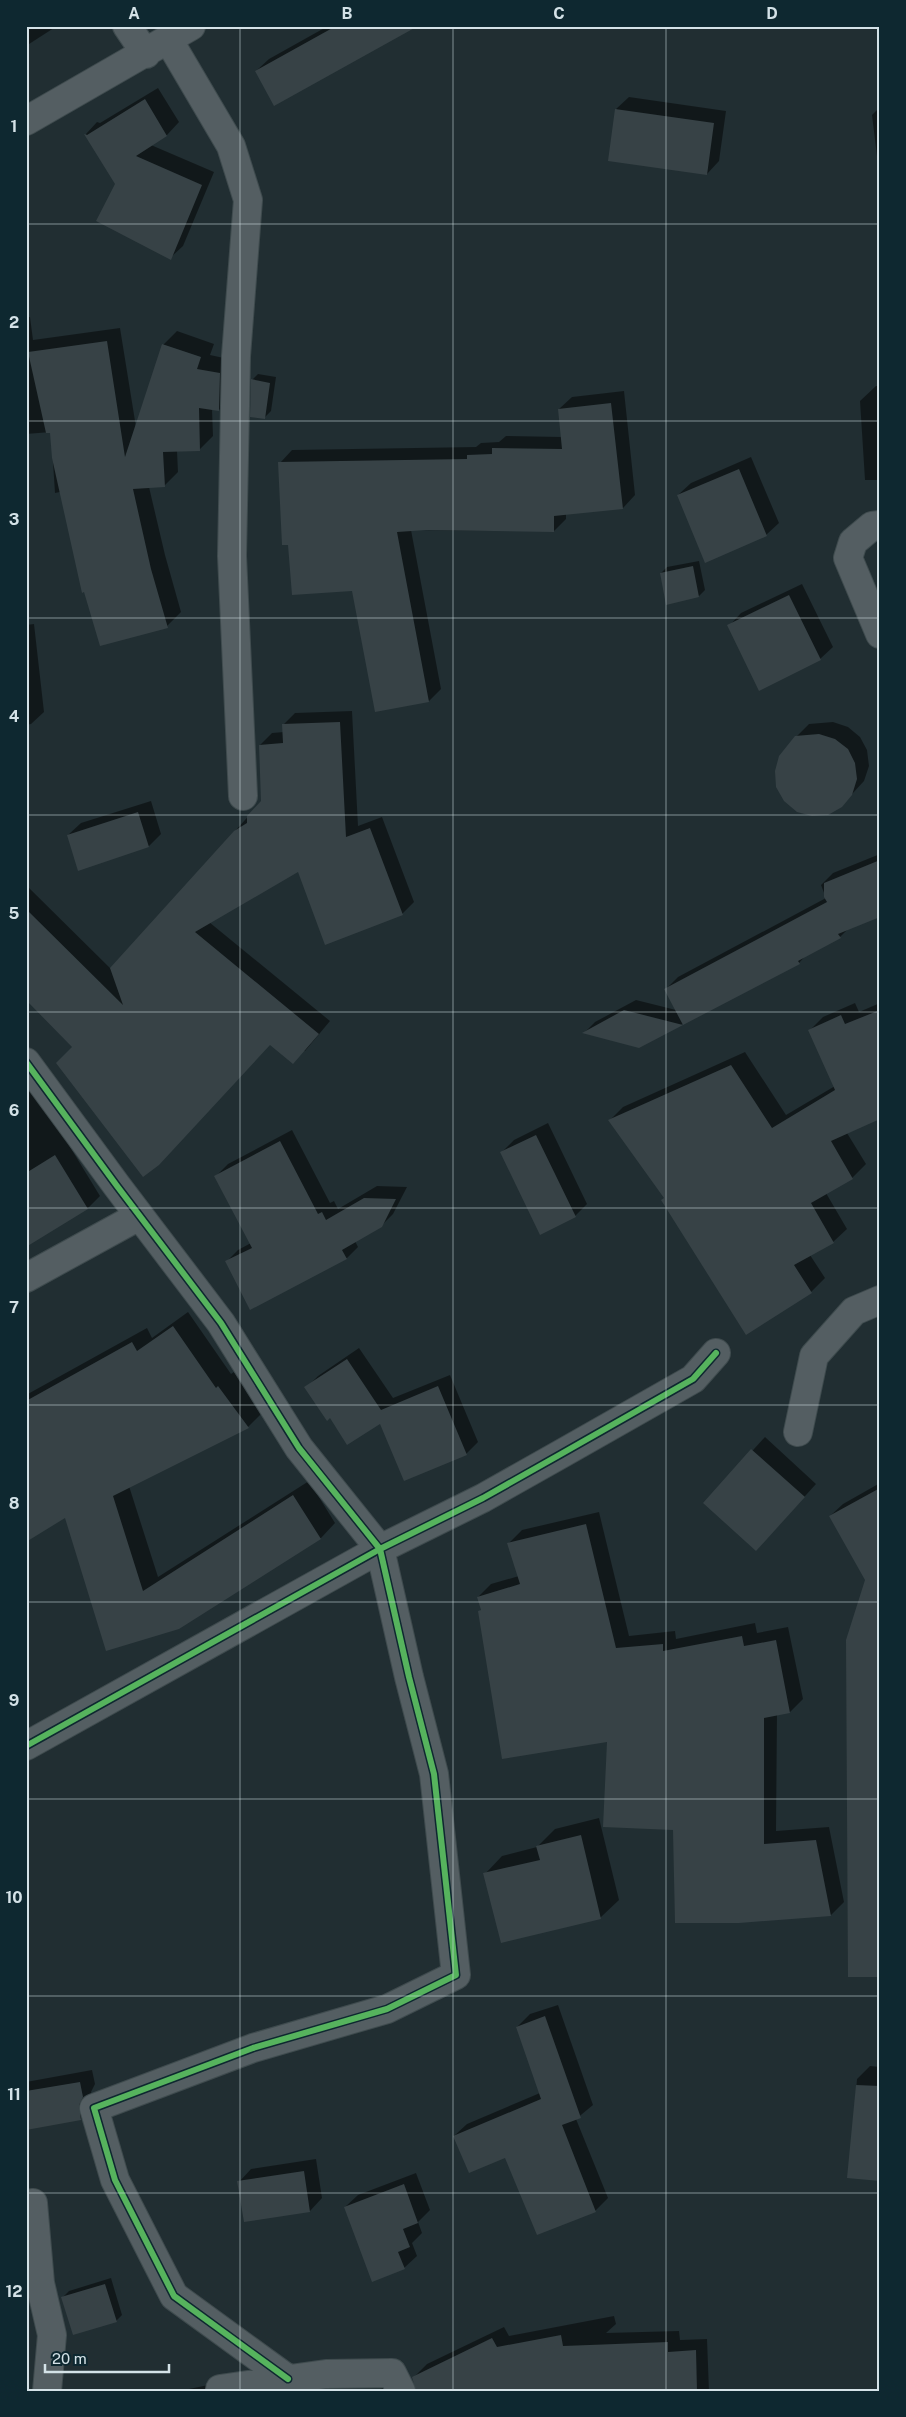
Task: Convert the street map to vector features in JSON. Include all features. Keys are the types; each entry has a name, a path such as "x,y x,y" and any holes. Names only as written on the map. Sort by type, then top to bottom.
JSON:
{"street":[{"path":"127,26 168,40 231,146 248,200 236,356 232,556 243,796"},
{"path":"26,121 168,40"},
{"path":"880,525 872,526 852,542 848,558 880,634"},
{"path":"26,1062 139,1216 221,1323 299,1448 380,1549 409,1677 434,1774 456,1975 387,2009 253,2048 94,2108 115,2180 174,2296 288,2379"},
{"path":"26,1278 139,1216"},
{"path":"798,1432 814,1356 854,1310 880,1300"},
{"path":"26,1746 380,1549 483,1498 693,1379 716,1353"},
{"path":"33,2203 40,2283 52,2335 47,2391"},
{"path":"220,2389 326,2374 392,2372 401,2391"}],"building":[{"path":"336,26 418,26 274,106 255,71"},
{"path":"145,99 167,136 136,156 202,185 171,260 96,221 115,184 84,134 87,135"},
{"path":"615,109 714,123 707,175 608,161"},
{"path":"107,341 125,457 162,344 201,357 197,369 220,373 219,411 199,408 200,451 163,452 165,487 133,489 151,569 168,628 100,646 84,592 82,593 52,458 50,433 46,433 28,352"},
{"path":"251,379 270,383 265,419 250,417"},
{"path":"611,403 623,509 554,516 554,532 427,530 397,532 429,702 375,712 352,591 292,595 288,545 282,545 278,462 467,459 467,455 492,454 492,448 562,449 558,409"},
{"path":"739,469 767,536 705,563 677,495"},
{"path":"693,566 699,597 666,605 660,573"},
{"path":"789,595 821,660 759,691 727,625"},
{"path":"340,722 346,837 370,828 403,915 325,945 298,872 195,932 319,1034 293,1064 270,1045 159,1165 143,1177 56,1063 72,1047 26,1000 26,909 123,1005 110,968 234,831 247,823 247,816 261,801 259,745 283,743 282,724"},
{"path":"819,734 835,739 848,749 855,763 857,779 852,795 842,807 828,815 812,816 797,812 784,801 776,787 775,771 779,756 795,736"},
{"path":"138,812 149,847 78,871 67,835"},
{"path":"880,860 880,917 838,934 841,938 798,961 800,964 683,1025 664,989 827,902 824,897 824,883"},
{"path":"624,1010 683,1025 639,1048 582,1033"},
{"path":"880,1010 880,1119 831,1141 853,1179 811,1203 834,1243 794,1265 812,1293 746,1335 661,1200 664,1198 608,1120 731,1065 772,1128 835,1090 808,1030 841,1015 845,1024"},
{"path":"536,1135 576,1217 540,1235 500,1152"},
{"path":"280,1141 318,1214 322,1212 326,1220 364,1198 396,1199 382,1227 342,1250 347,1259 250,1310 225,1261 252,1248 214,1176"},
{"path":"55,1155 88,1209 26,1247 26,1173"},
{"path":"173,1326 216,1388 218,1386 249,1428 113,1496 143,1591 293,1495 321,1539 179,1629 106,1651 65,1518 26,1542 26,1401 132,1342 137,1351"},
{"path":"347,1359 381,1410 438,1386 467,1455 404,1481 380,1424 347,1445 330,1418 327,1421 304,1387"},
{"path":"751,1449 805,1497 756,1551 703,1503"},
{"path":"880,1488 880,1977 848,1977 846,1640 865,1580 829,1516"},
{"path":"586,1524 616,1648 663,1644 663,1651 742,1636 744,1646 776,1640 790,1713 764,1718 764,1844 816,1840 831,1916 739,1923 675,1923 673,1830 603,1827 607,1742 502,1759 478,1611 481,1610 477,1597 520,1584 507,1543"},
{"path":"581,1835 601,1919 501,1943 483,1873 540,1860 536,1846"},
{"path":"545,2016 581,2118 562,2125 596,2212 537,2235 505,2158 469,2173 453,2136 541,2099 516,2027"},
{"path":"80,2082 83,2097 79,2105 81,2120 26,2130 26,2091"},
{"path":"856,2085 880,2086 880,2181 847,2178"},
{"path":"304,2171 310,2212 244,2222 237,2181"},
{"path":"404,2184 418,2223 403,2229 410,2247 398,2252 405,2269 372,2282 344,2207"},
{"path":"105,2284 117,2322 73,2335 61,2297"},
{"path":"561,2335 563,2346 668,2342 668,2352 696,2350 697,2391 416,2391 412,2377 492,2338 497,2347"}],"cycle path":[{"path":"26,1062 221,1323 299,1448 380,1549 409,1677 434,1774 456,1975 387,2009 253,2048 94,2108 115,2180 174,2296 288,2379"},
{"path":"26,1746 380,1549 483,1498 693,1379 716,1353"}]}
